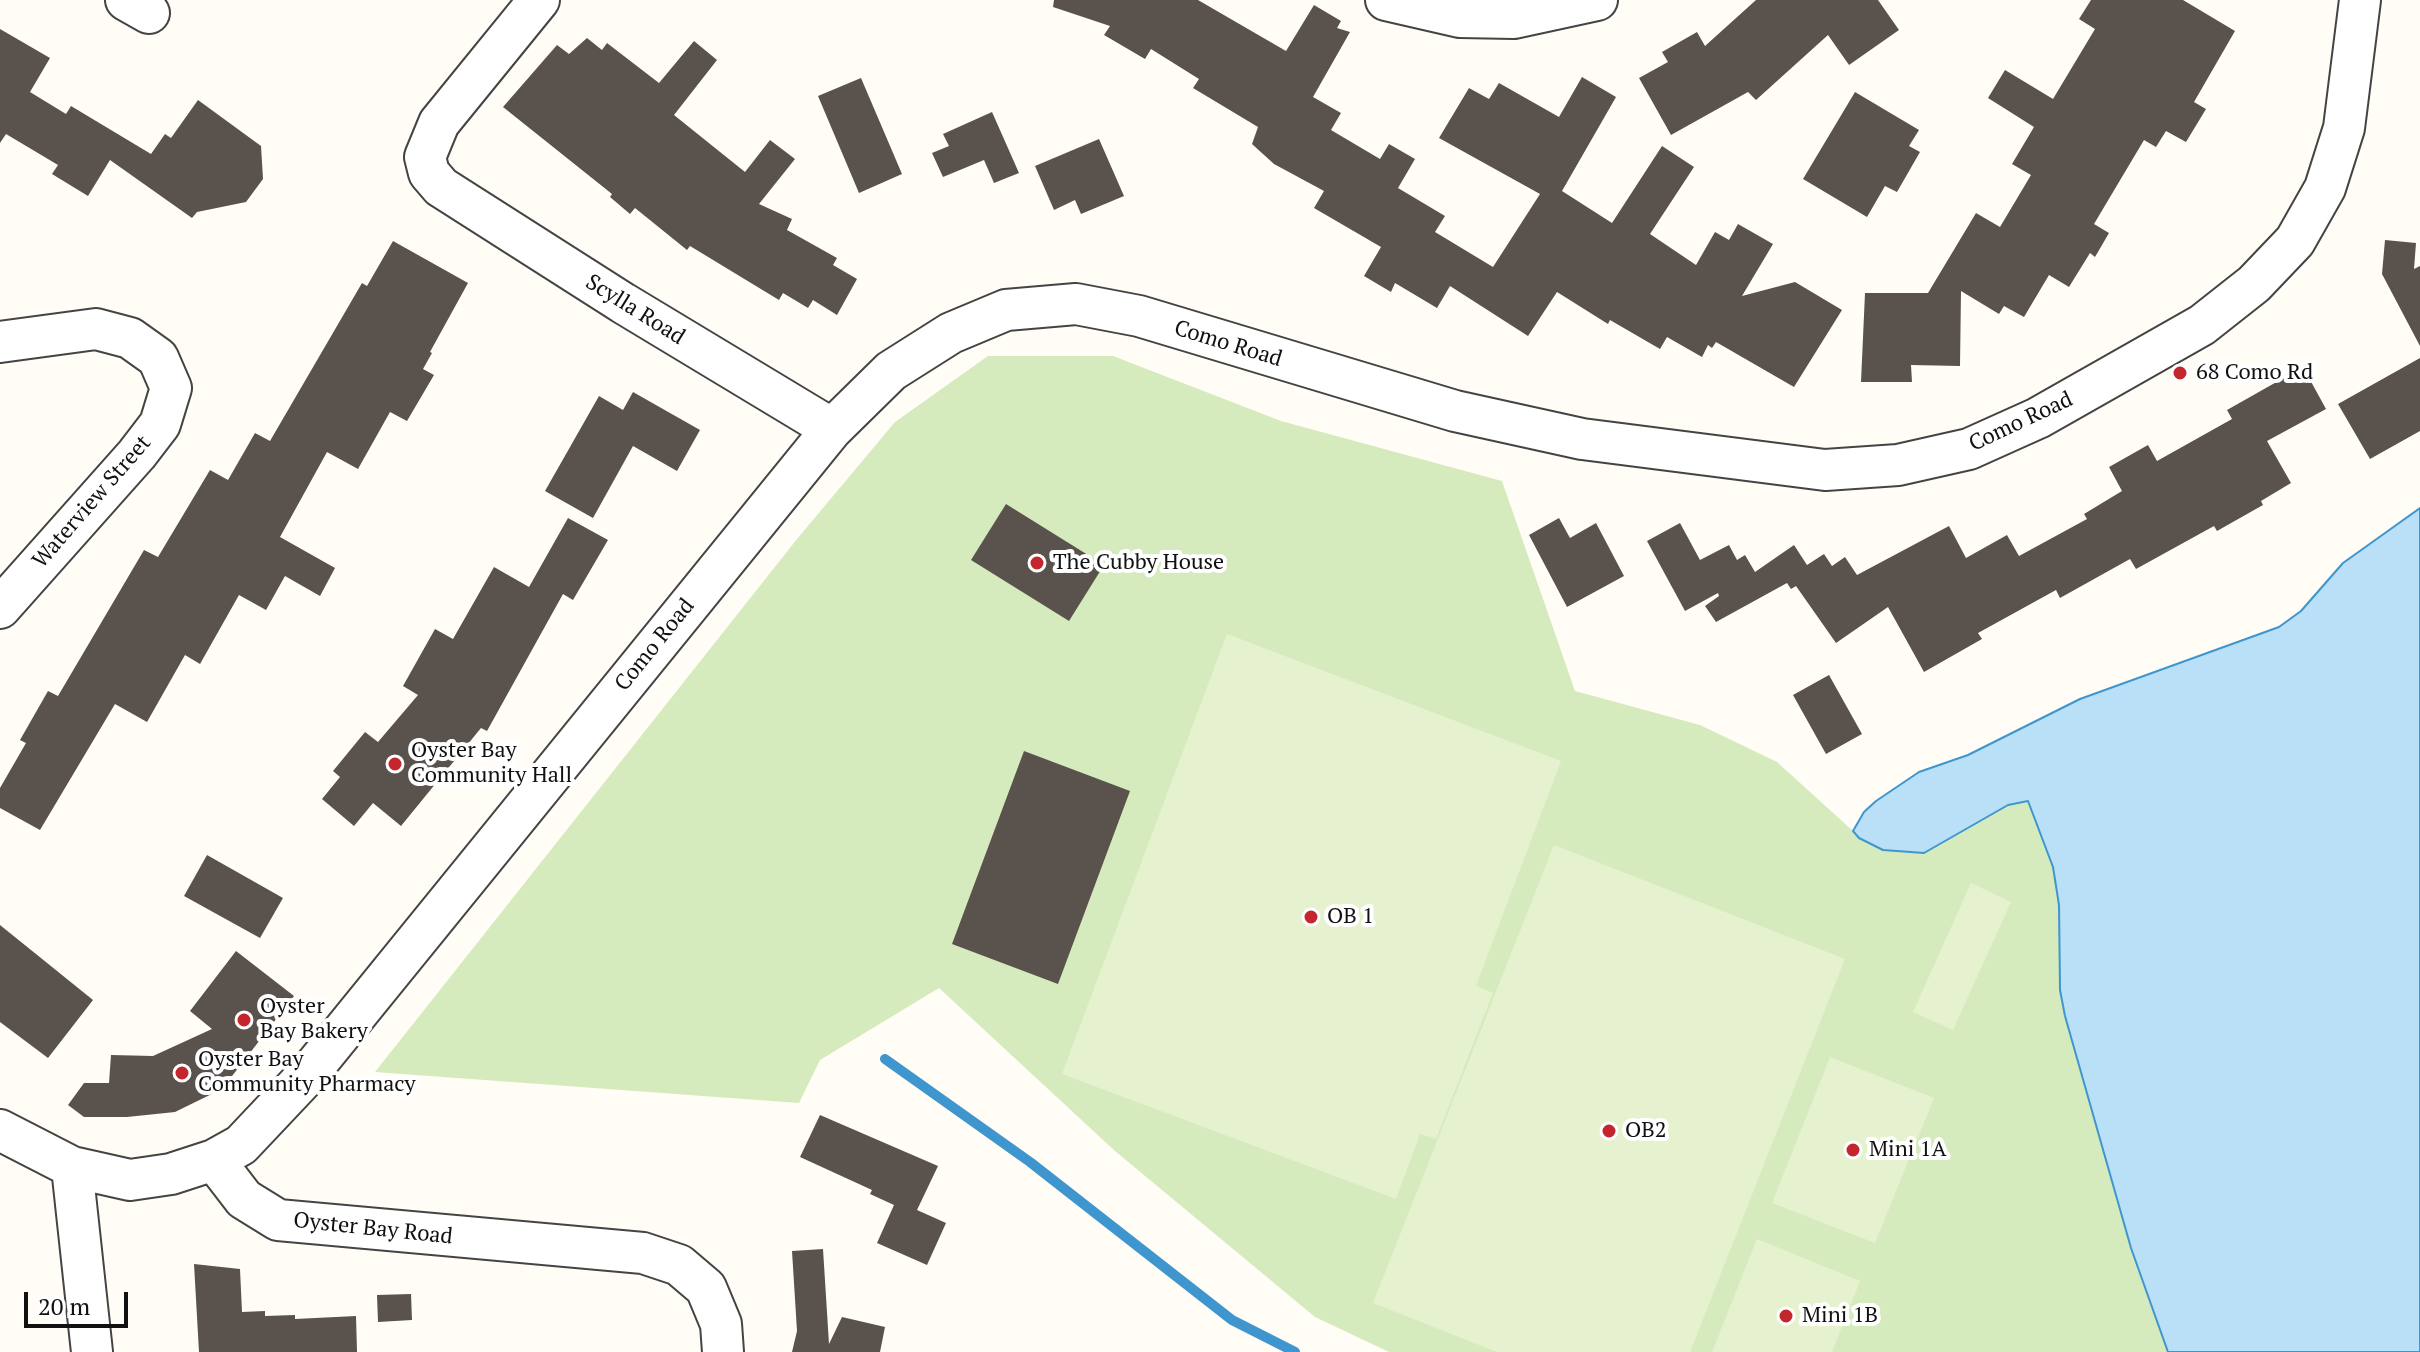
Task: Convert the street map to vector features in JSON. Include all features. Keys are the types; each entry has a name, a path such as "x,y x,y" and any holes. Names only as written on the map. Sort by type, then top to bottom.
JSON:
{"street":[{"name":"Scylla Road","path":"539,0 439,123 429,140 425,157 429,173 441,187 623,303 832,429"},
{"path":"1386,0 1460,17 1514,18 1597,0"},
{"name":"Como Road","path":"214,1160 241,1145 309,1073 832,429 891,371 951,333 1006,310 1076,304 1139,316 1455,411 1582,439 1825,470 1898,465 1969,449 2038,418 2202,325 2254,284 2295,241 2325,188 2344,128 2360,0"},
{"name":"Waterview Street","path":"0,342 96,329 108,332 130,338 158,358 171,388 160,424 137,454 0,608"},
{"path":"0,1130 72,1167 110,1178 140,1179 171,1174 214,1160"},
{"name":"Oyster Bay Road","path":"214,1160 244,1199 278,1220 643,1253 679,1265 706,1288 721,1324 723,1352"},
{"path":"72,1167 92,1352"}],"green space":[{"path":"988,356 1113,356 1281,421 1502,481 1575,691 1700,725 1777,762 1853,831 1876,801 1919,772 1935,766 2033,756 2205,1352 1389,1352 1315,1317 1115,1151 939,988 820,1060 799,1103 375,1072 797,539 895,422"},
{"name":"OB 1","path":"1227,634 1561,761 1476,986 1493,993 1436,1139 1420,1134 1396,1199 1062,1074"},
{"name":"OB2","path":"1554,845 1845,959 1690,1352 1497,1352 1373,1303"},
{"path":"1971,883 2011,902 1953,1030 1913,1012"},
{"name":"Mini 1A","path":"1830,1057 1934,1098 1875,1243 1772,1203"},
{"name":"Mini 1B","path":"1757,1239 1860,1281 1832,1352 1712,1352"}],"water":[{"path":"2420,508 2420,1352 2168,1352 2131,1248 2065,1016 2060,990 2059,905 2053,867 2028,801 2008,805 1924,853 1883,850 1859,838 1853,831 1864,812 1876,801 1919,772 1968,755 2080,699 2279,627 2301,611 2343,563"}],"building":[{"path":"1054,0 1198,0 1286,51 1314,5 1341,21 1337,28 1350,32 1313,97 1341,113 1331,130 1380,159 1389,144 1415,159 1398,188 1445,216 1435,232 1493,267 1540,194 1439,138 1469,88 1489,99 1499,83 1559,117 1582,77 1616,97 1562,191 1612,223 1662,146 1694,167 1650,234 1696,265 1715,232 1729,240 1738,224 1773,244 1742,296 1795,282 1842,310 1794,387 1716,342 1712,348 1708,345 1702,357 1667,337 1660,349 1610,320 1608,324 1557,292 1528,336 1450,286 1437,308 1395,283 1391,292 1364,276 1381,247 1314,208 1324,191 1274,164 1252,144 1258,127 1193,88 1199,79 1151,49 1145,59 1104,35 1110,26 1053,7"},
{"path":"1756,0 1878,0 1899,30 1849,65 1828,35 1756,100 1748,92 1671,135 1639,78 1668,62 1662,52 1697,32 1705,46"},
{"path":"2091,0 2183,0 2235,31 2194,102 2206,109 2186,142 2166,131 2156,147 2144,140 2094,224 2109,233 2095,257 2090,253 2069,287 2049,275 2024,317 2004,306 1999,314 1961,291 1960,366 1911,365 1912,382 1861,382 1865,293 1928,293 1976,213 2000,227 2031,175 2012,164 2034,127 1988,98 2005,70 2053,99 2095,29 2079,19"},
{"path":"0,29 50,58 30,92 66,114 71,106 151,154 165,134 171,138 198,100 261,146 263,179 246,202 197,212 192,218 110,160 88,196 52,174 58,165 6,134 0,143"},
{"path":"587,38 602,50 607,43 659,83 694,41 717,60 674,115 745,172 770,140 795,159 759,204 792,219 787,230 837,258 833,265 857,279 837,315 813,300 808,308 783,293 779,300 690,246 687,250 635,208 630,214 610,197 612,194 503,107 557,45 569,54"},
{"path":"861,78 902,174 859,193 818,96"},
{"path":"1855,92 1919,130 1909,146 1920,152 1897,192 1885,186 1867,217 1803,179"},
{"path":"992,112 1019,173 994,183 984,160 943,177 932,153 949,146 943,134"},
{"path":"1099,139 1124,196 1081,214 1075,200 1054,210 1035,166"},
{"path":"2385,240 2416,243 2414,269 2420,266 2420,346 2382,274"},
{"path":"393,241 468,283 430,352 423,369 434,375 407,421 390,412 358,469 327,452 280,537 335,568 320,596 285,576 266,610 239,595 200,664 185,655 147,722 115,704 40,830 0,808 0,788 26,743 20,740 48,691 58,696 144,550 158,557 210,470 228,480 255,433 270,441 362,283 367,286"},
{"path":"2420,358 2420,431 2370,459 2338,404"},
{"path":"2303,367 2326,409 2267,441 2291,483 2261,501 2263,505 2217,531 2214,526 2136,569 2130,559 2060,598 2056,590 1978,633 1982,639 1924,672 1888,607 1836,643 1796,586 1791,589 1787,583 1716,622 1705,606 1719,596 1718,593 1685,611 1647,541 1680,523 1700,560 1729,545 1737,560 1745,555 1755,572 1794,545 1807,565 1824,554 1832,566 1845,557 1857,575 1949,526 1966,558 2007,535 2019,556 2087,519 2084,514 2122,491 2109,467 2148,445 2157,461 2232,419 2227,410"},
{"path":"633,392 700,430 677,471 633,446 593,518 545,491 599,396 623,410"},
{"name":"The Cubby House","path":"1006,504 1104,565 1069,621 971,560"},
{"path":"568,518 608,540 573,600 563,594 487,731 481,728 401,826 373,803 354,826 322,799 340,777 333,771 365,732 378,742 418,695 403,686 435,629 453,639 494,567 529,587"},
{"path":"1559,518 1570,538 1596,523 1624,576 1567,607 1529,535"},
{"path":"1829,675 1862,734 1826,754 1793,695"},
{"path":"1024,751 1130,791 1058,984 952,944"},
{"path":"207,855 283,898 260,938 184,896"},
{"path":"0,925 93,1000 48,1058 0,1022"},
{"path":"236,951 294,996 222,1089 175,1112 127,1117 84,1117 68,1105 84,1083 109,1083 111,1055 153,1056 212,1029 190,1011"},
{"path":"820,1115 938,1166 917,1210 946,1223 927,1265 877,1243 894,1205 870,1194 872,1190 800,1157"},
{"path":"823,1249 829,1344 842,1317 885,1327 880,1352 792,1352 797,1331 792,1251"},
{"path":"194,1264 240,1269 242,1312 265,1311 265,1316 295,1315 295,1319 356,1316 357,1352 199,1352"},
{"path":"411,1294 412,1320 378,1322 377,1295"}],"waterway":[{"path":"885,1059 1030,1162 1232,1320 1295,1352"}],"place":[{"name":"68 Como Rd","path":"2180,373"},
{"name":"The Cubby House","path":"1037,563"},
{"name":"Oyster Bay Community Hall","path":"395,764"},
{"name":"OB 1","path":"1311,917"},
{"name":"Oyster Bay Bakery","path":"244,1020"},
{"name":"Oyster Bay Community Pharmacy","path":"182,1073"},
{"name":"OB2","path":"1609,1131"},
{"name":"Mini 1A","path":"1853,1150"},
{"name":"Mini 1B","path":"1786,1316"}]}
